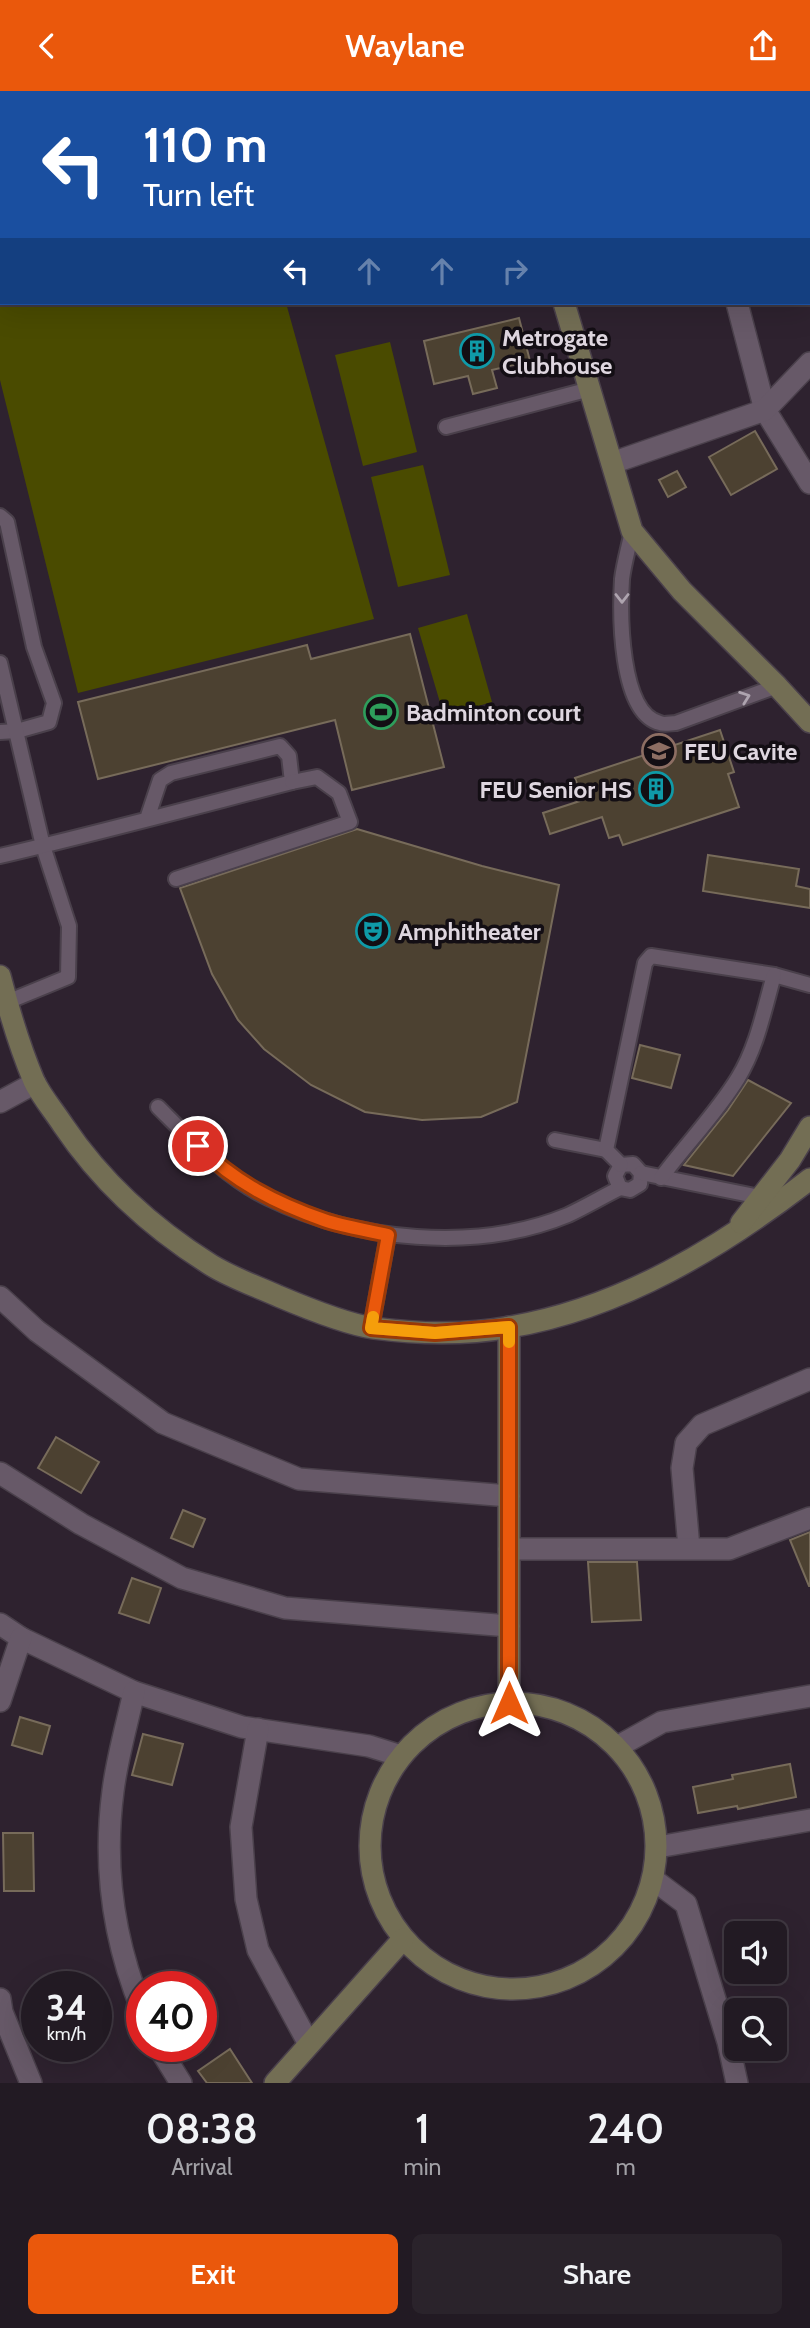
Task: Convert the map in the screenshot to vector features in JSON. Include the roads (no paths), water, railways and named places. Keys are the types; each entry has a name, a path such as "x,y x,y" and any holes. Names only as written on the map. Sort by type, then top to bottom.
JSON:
{"street":[{"path":"565,305 632,531 682,591 810,722"},
{"path":"738,305 765,410 810,483"},
{"path":"612,463 765,410 810,363"},
{"path":"0,975 35,1083 85,1157 143,1218 213,1266 304,1307 371,1328 435,1333 509,1327 561,1315 614,1297 664,1275 732,1235 768,1202 810,1179"},
{"path":"0,1102 35,1083"},
{"path":"768,1202 810,1127"},
{"path":"0,1297 37,1331 163,1423 299,1479 509,1496"},
{"path":"509,1327 509,1703"},
{"path":"689,1548 682,1468 686,1443 702,1425 810,1379"},
{"path":"0,1472 81,1524 182,1578 195,1582 285,1608 509,1626"},
{"path":"509,1549 729,1549 810,1518"},
{"path":"0,1624 21,1638 134,1692 242,1727 369,1746 401,1756"},
{"path":"0,1701 21,1638"},
{"path":"126,1971 113,1917 108,1857 113,1790 134,1692"},
{"path":"617,1747 662,1722 810,1696"},
{"path":"509,1703 539,1705 568,1714 594,1728 617,1747 639,1776 644,1788 653,1811 658,1847 654,1880 636,1922 607,1956 568,1980 524,1990 479,1986 437,1969 403,1939 382,1906 370,1868 370,1828 380,1790 401,1756 423,1735 449,1718 478,1707 509,1703"},
{"path":"258,1729 241,1827 246,1899 258,1950 309,2044"},
{"path":"658,1847 810,1820"},
{"path":"654,1880 686,1904 728,2042 737,2083"},
{"path":"275,2083 403,1939"},
{"path":"0,1999 2,2012 31,2083"},
{"path":"168,2062 181,2083"}],"lane":[{"path":"446,427 590,389"},
{"path":"0,516 6,521 34,646 54,703 49,722 17,731 0,732"},
{"path":"632,531 622,578 622,643 627,672 638,704 648,717 660,724 676,723 777,686"},
{"path":"0,663 43,846 69,926 68,977 7,1002"},
{"path":"147,820 160,780 171,773 280,746 289,756 292,782"},
{"path":"0,856 317,777 338,793 349,822 176,879"},
{"path":"606,1150 645,963 652,956 774,975 810,985"},
{"path":"661,1178 710,1119 739,1077 755,1041 774,975"},
{"path":"158,1107 218,1165 267,1198 326,1221 388,1235 485,1236 520,1230 567,1215 620,1188 630,1190 640,1184 641,1173"},
{"path":"555,1140 606,1150 621,1165 633,1164 641,1173 768,1202"},
{"path":"620,1188 615,1176 621,1165"},
{"path":"371,1328 388,1235"}],"place":[{"name":"Metrogate Clubhouse","path":"477,351"},
{"name":"Badminton court","path":"381,712"},
{"name":"FEU Cavite","path":"659,751"},
{"name":"FEU Senior HS","path":"656,789"},
{"name":"Amphitheater","path":"373,931"}]}
